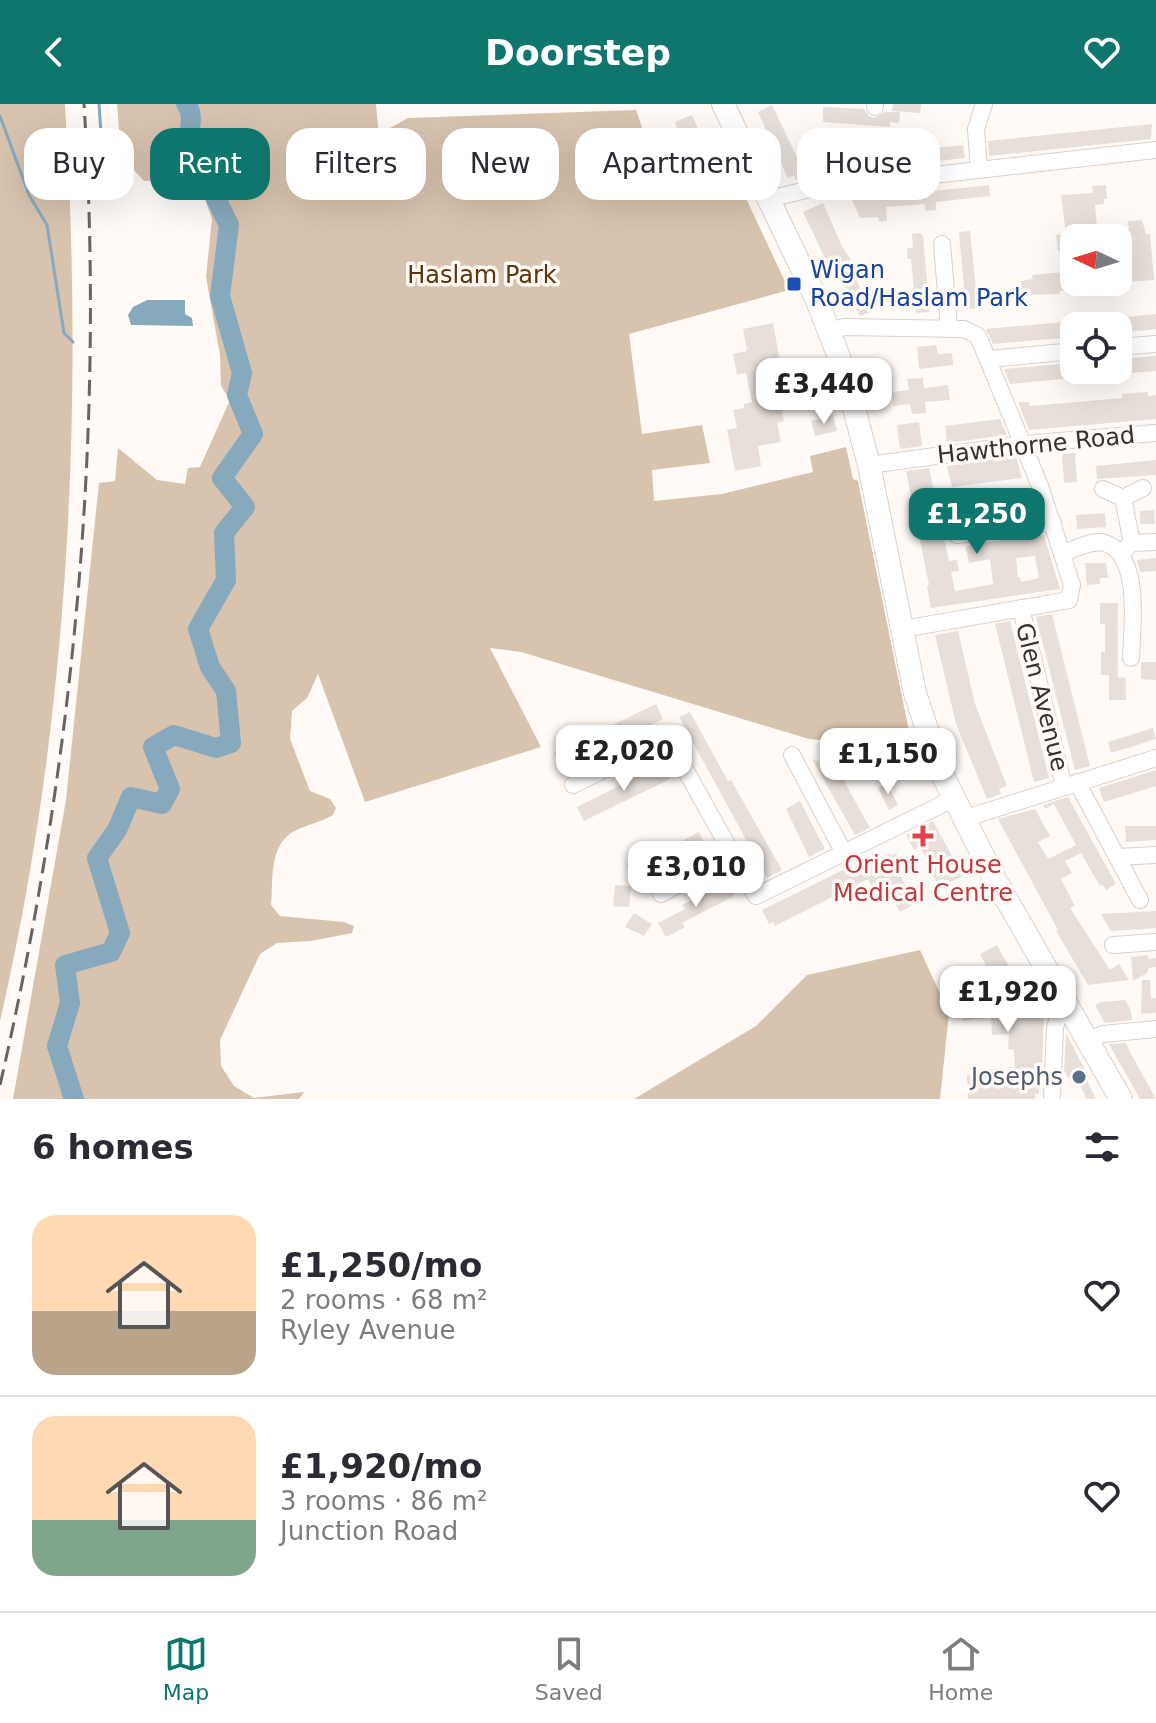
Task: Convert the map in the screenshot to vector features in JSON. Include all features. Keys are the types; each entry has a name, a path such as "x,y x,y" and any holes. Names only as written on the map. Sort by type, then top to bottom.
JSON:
{"main road":[{"path":"723,104 735,128"},
{"path":"769,200 830,331 844,370 869,465 924,727 958,809 1121,1099"}],"street":[{"path":"979,168 976,129 984,104"},
{"path":"781,196 810,189 979,168 1156,150"},
{"path":"942,244 949,329"},
{"path":"830,331 844,327 949,329 972,331 978,336 1024,444 1072,585 1069,600 903,629"},
{"path":"1132,346 1156,344"},
{"path":"990,359 1060,352"},
{"name":"Hawthorne Road","path":"869,465 1024,444 1156,433"},
{"path":"1123,498 1143,488"},
{"path":"1103,489 1123,498"},
{"path":"1123,498 1135,649"},
{"path":"957,535 1053,522"},
{"path":"1063,553 1097,542 1126,548 1156,542"},
{"name":"Glen Avenue","path":"1021,608 1070,785 1118,857 1140,900"},
{"path":"573,785 668,739 756,896 844,853 958,809 1024,799 1156,758"},
{"path":"792,755 844,853"},
{"path":"661,894 733,855"},
{"path":"1118,857 1156,855"},
{"path":"1113,945 1156,942"},
{"path":"1052,1099 1055,1028 1063,998"},
{"path":"1088,1041 1103,1034 1156,1029"}],"green space":[{"path":"0,104 65,104 66,128 24,128 24,200 69,200 73,334 71,450 66,565 42,795 0,1021"},
{"name":"Haslam Park","path":"117,104 376,104 379,128 286,128 286,200 426,200 426,128 390,128 408,118 636,110 642,128 575,128 575,200 747,200 789,290 629,334 642,434 702,425 710,463 652,470 654,501 722,494 813,472 810,456 846,447 853,479 858,481 910,736 881,745 809,739 521,652 490,648 541,747 365,802 318,674 307,698 292,711 290,739 310,791 330,799 336,808 333,815 296,830 284,839 274,866 271,905 280,916 344,922 354,926 352,933 311,941 277,943 260,954 220,1040 221,1066 234,1086 254,1098 304,1092 299,1099 13,1099 66,800 99,483 115,481 118,448 157,480 185,484 188,468 200,467 230,400 221,386 220,355 206,277 212,219 205,200 270,200 270,128 150,128 150,181 144,181 134,170 134,128 119,128"},
{"path":"920,950 949,1013 940,1099 634,1099 756,1026 807,975"}],"water":[{"path":"147,300 185,300 185,314 192,318 193,326 131,325 128,315 133,307"}],"building":[{"path":"893,104 921,104 920,113 892,111"},
{"path":"772,105 797,158 797,180 794,175 788,178 781,163 781,128 765,128 758,112"},
{"path":"823,107 864,109 874,118 885,112 900,112 899,123 890,122 890,127 823,122"},
{"path":"692,115 698,128 677,128 675,122"},
{"path":"1152,124 1151,139 989,156 988,141"},
{"path":"963,145 965,158 940,161 940,147"},
{"path":"989,185 990,196 936,202 936,210 925,211 925,204 886,207 887,221 879,222 878,217 860,218 852,200 940,200 940,190"},
{"path":"1106,185 1107,199 1104,199 1104,204 1095,205 1097,224 1065,224 1061,195 1093,193 1092,186"},
{"path":"823,203 842,246 859,273 854,275 861,290 866,288 876,310 860,316 836,271 832,273 803,212"},
{"path":"1142,220 1146,234 1150,234 1154,280 1132,282 1132,224 1128,221"},
{"path":"970,231 978,308 966,309 959,232"},
{"path":"920,233 923,236 930,312 916,313 911,259 908,259 907,248 913,248 912,234"},
{"path":"1056,235 1060,235 1060,251 1058,251"},
{"path":"1060,272 1060,294 1022,295 1021,281 1033,279 1032,275"},
{"path":"1156,314 1156,329 1132,332 1132,316"},
{"path":"1060,322 1060,338 993,344 986,329"},
{"path":"773,323 787,400 780,401 784,421 777,423 781,442 758,446 761,466 735,471 727,430 737,428 733,410 744,408 744,404 752,402 746,373 737,375 733,354 747,351 743,329"},
{"path":"936,345 938,354 952,353 953,365 919,369 917,347"},
{"path":"1156,356 1156,371 1132,373 1132,358"},
{"path":"1060,364 1060,379 1010,384 1004,369"},
{"path":"923,378 924,388 948,385 950,400 925,402 926,413 912,414 910,404 893,406 892,392 909,390 907,379"},
{"path":"1148,392 1148,396 1156,395 1156,419 1029,430 1018,402 1029,402 1030,406 1043,405 1122,398 1122,394"},
{"path":"833,415 837,431 815,436 811,421"},
{"path":"1000,419 1007,435 947,443 945,426"},
{"path":"919,422 922,446 900,449 897,425"},
{"path":"1075,453 1077,482 1064,483 1062,454"},
{"path":"1016,456 1022,478 952,487 947,466"},
{"path":"1156,460 1156,475 1097,479 1096,466"},
{"path":"929,468 949,561 957,560 959,571 951,572 955,591 993,584 990,559 969,563 966,547 1044,535 1060,589 931,608 906,471","holes":["1035,556 1039,578 1021,582 1016,558"]},
{"path":"1033,501 1037,513 960,523 956,509"},
{"path":"1154,510 1155,524 1140,524 1140,511"},
{"path":"1105,513 1106,527 1077,529 1076,515"},
{"path":"1156,558 1156,571 1140,572 1137,560"},
{"path":"1085,563 1106,563 1108,578 1100,578 1100,584 1087,585"},
{"path":"1100,603 1118,603 1118,677 1126,678 1126,700 1109,700 1109,675 1101,675 1105,624 1100,624"},
{"path":"1052,614 1090,766 1075,770 1036,617"},
{"path":"1010,621 1049,778 1034,782 995,624"},
{"path":"958,631 975,704 1007,786 999,789 1001,794 987,799 956,724 935,635"},
{"path":"1141,662 1156,662 1156,680 1141,679"},
{"path":"656,704 663,719 561,768 554,753"},
{"path":"690,712 782,870 767,878 679,717"},
{"path":"1153,728 1156,739 1111,753 1108,742"},
{"path":"911,738 921,767 901,775 887,746"},
{"path":"812,759 830,764 834,772 838,770 870,828 855,835"},
{"path":"663,764 670,779 584,821 577,807"},
{"path":"1156,770 1156,786 1104,802 1099,788"},
{"path":"887,783 898,805 889,810 878,788"},
{"path":"1068,797 1116,884 1106,890 1102,884 1100,886 1081,853 1065,861 1072,873 1061,879 1075,906 1070,908 1110,970 1119,964 1129,980 1088,985 998,819 1035,809 1050,836 1038,842 1048,859 1076,845 1054,804 1045,809 1043,805"},
{"path":"800,801 825,849 809,857 786,809"},
{"path":"933,821 963,876 938,885 920,847 914,850 906,835"},
{"path":"1125,826 1156,826 1156,840 1126,842"},
{"path":"699,832 706,846 662,869 660,866 634,879 626,865 645,855 647,859"},
{"path":"890,853 892,856 896,853 900,861 896,864 897,870 916,903 900,912 881,880 871,886 868,879 775,926 773,922 769,924 762,910 849,867 853,875"},
{"path":"727,882 734,896 682,923 685,927 666,937 658,923 685,909 682,905"},
{"path":"615,885 631,886 629,907 613,906"},
{"path":"1156,911 1156,928 1111,931 1101,914"},
{"path":"634,913 652,924 644,936 625,927"},
{"path":"997,945 1031,1007 1044,1007 1042,1071 1039,1071 1039,1094 1035,1094 1035,1099 968,1099 967,1075 1009,1075 1009,1067 1015,1067 1014,1050 1008,1049 1009,1034 992,1035 991,1017 963,1021 961,1011 969,1009 967,1000 990,997 983,986 993,980 980,954"},
{"path":"1148,955 1148,959 1156,958 1156,967 1149,968 1147,973 1133,981 1131,957"},
{"path":"1142,980 1150,980 1151,999 1156,998 1156,1013 1141,1014"},
{"path":"1125,1000 1132,1020 1105,1023 1095,1005"},
{"path":"1066,1033 1096,1099 1087,1099 1079,1083 1074,1086 1064,1071"},
{"path":"1126,1043 1156,1099 1140,1099 1109,1044"}],"waterway":[{"path":"99,104 101,128"},
{"path":"74,1099 57,1046 70,1003 65,965 111,952 120,933 97,858 117,830 131,797 162,804 170,789 153,747 174,735 216,748 231,743 226,691 210,667 198,629 226,580 224,533 245,507 222,478 253,434 237,395 242,373 220,296 229,225 190,146 191,119 186,104"},
{"path":"0,116 29,195 47,225 64,333 73,342"}],"railway":[{"path":"0,1085 26,964 47,843 65,720 78,598 90,351 84,104"}],"place":[{"name":"Wigan Road/Haslam Park","path":"794,284"},
{"name":"Orient House Medical Centre","path":"923,836"},
{"name":"Josephs","path":"1079,1077"}]}
